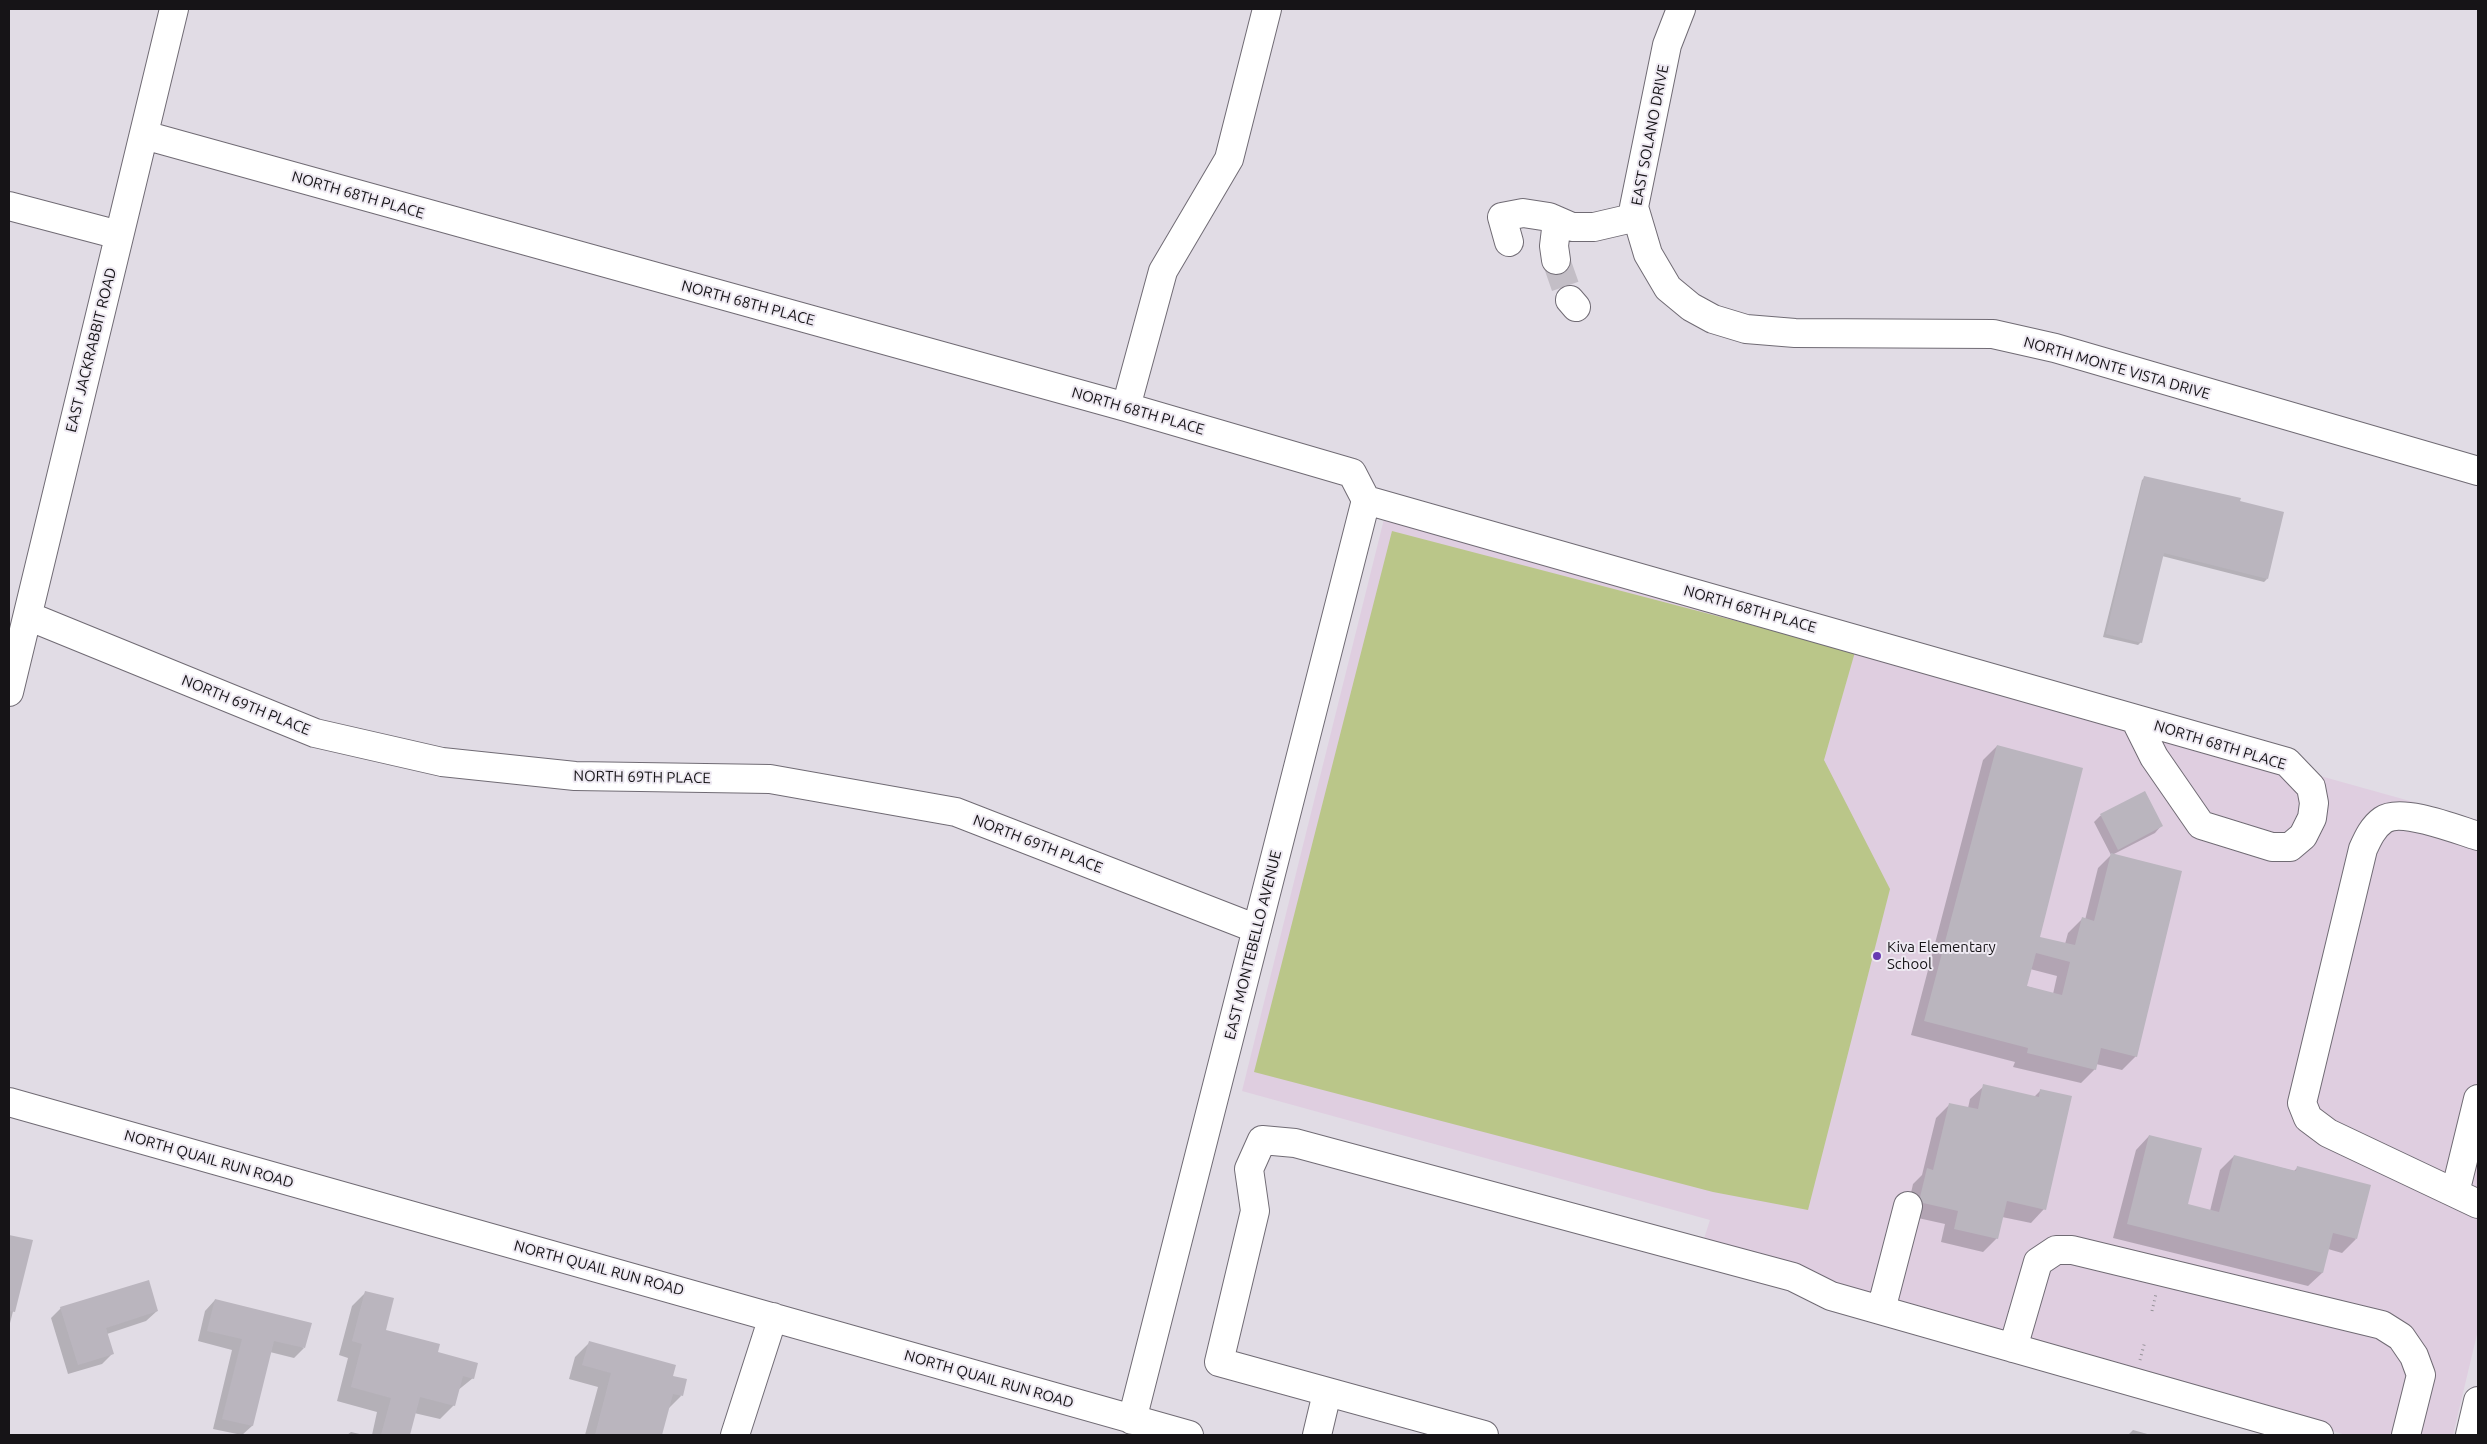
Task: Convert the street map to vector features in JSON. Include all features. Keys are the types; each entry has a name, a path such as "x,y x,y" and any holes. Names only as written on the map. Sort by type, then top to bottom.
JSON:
{"street":[{"name":"EAST JACKRABBIT ROAD","path":"9,692 174,9"},
{"path":"1126,407 1162,271 1229,159 1267,9"},
{"name":"EAST SOLANO DRIVE","path":"1681,9 1667,45 1634,207 1636,218 1648,254 1668,288 1692,307 1713,320 1746,329"},
{"name":"NORTH 68TH PLACE","path":"144,135 1126,407 1352,473 1366,500 2286,762 2311,787 2314,803 2312,818 2303,836 2290,847 2272,847 2201,825 2154,757 2135,719"},
{"path":"9,206 119,236"},
{"path":"1509,242 1502,217 1523,213 1549,217 1572,227 1594,227 1636,218"},
{"path":"1556,260 1554,246 1557,221"},
{"name":"NORTH MONTE VISTA DRIVE","path":"1746,329 1795,333 1993,334 2074,354 2478,472"},
{"name":"EAST MONTEBELLO AVENUE","path":"1132,1420 1366,500"},
{"name":"NORTH 69TH PLACE","path":"28,616 315,733 442,762 575,776 770,779 956,812 1257,929"},
{"path":"2478,836 2406,816 2385,818 2372,830 2363,849 2302,1103 2308,1118 2328,1133 2467,1199 2478,1099"},
{"name":"NORTH QUAIL RUN ROAD","path":"9,1102 1190,1435"},
{"path":"1484,1435 1219,1362 1255,1211 1249,1169 1262,1140 1294,1143 1784,1275 1831,1296 2319,1435"},
{"path":"1881,1310 1908,1206"},
{"path":"2013,1348 2038,1262 2056,1250 2072,1250 2382,1325 2401,1337 2414,1356 2421,1375 2406,1435"},
{"path":"735,1435 773,1317"},
{"path":"1317,1435 1327,1393"},
{"path":"2470,1435 2478,1401"}],"path":[{"path":"2152,1310 2158,1285"},
{"path":"2138,1368 2145,1341"}],"shaded area":[{"name":"Kiva Elementary School","path":"1385,515 2478,820 2478,1330 2453,1435 2346,1435 1702,1245 1710,1220 1242,1091"}],"green space":[{"path":"1392,531 1855,652 1824,760 1890,889 1808,1210 1713,1192 1254,1072"}],"building":[{"path":"2144,476 2241,498 2240,501 2284,512 2268,579 2164,553 2142,643 2106,634"},
{"path":"1997,745 2083,768 2040,937 2075,945 2082,917 2094,921 2111,853 2182,871 2137,1057 2101,1048 2096,1070 2027,1053 2028,1048 1924,1021","holes":["2036,953 2070,962 2062,995 2027,986"]},
{"path":"2145,791 2163,826 2118,850 2100,814"},
{"path":"1983,1084 2039,1097 2040,1089 2072,1096 2046,1210 2007,1201 1998,1239 1954,1229 1958,1211 1923,1203 1920,1197 1927,1168 1933,1170 1949,1103 1978,1109"},
{"path":"2149,1135 2202,1148 2188,1204 2219,1212 2234,1155 2296,1171 2297,1166 2371,1185 2357,1239 2333,1233 2323,1273 2127,1224"},
{"path":"9,1235 33,1240 15,1312 9,1311"},
{"path":"149,1280 158,1311 106,1328 114,1354 78,1365 60,1307"},
{"path":"365,1291 394,1298 386,1330 440,1344 438,1352 478,1363 474,1379 463,1376 455,1406 420,1397 410,1435 381,1435 391,1398 351,1387 362,1344 352,1341"},
{"path":"215,1299 312,1323 305,1348 274,1341 253,1426 222,1419 242,1339 207,1331"},
{"path":"589,1341 676,1365 673,1376 687,1379 683,1396 673,1394 662,1435 595,1435 611,1373 582,1365"}],"tunnel":[{"path":"1556,260 1570,300"}],"place":[{"name":"Kiva Elementary School","path":"1877,956"}]}
